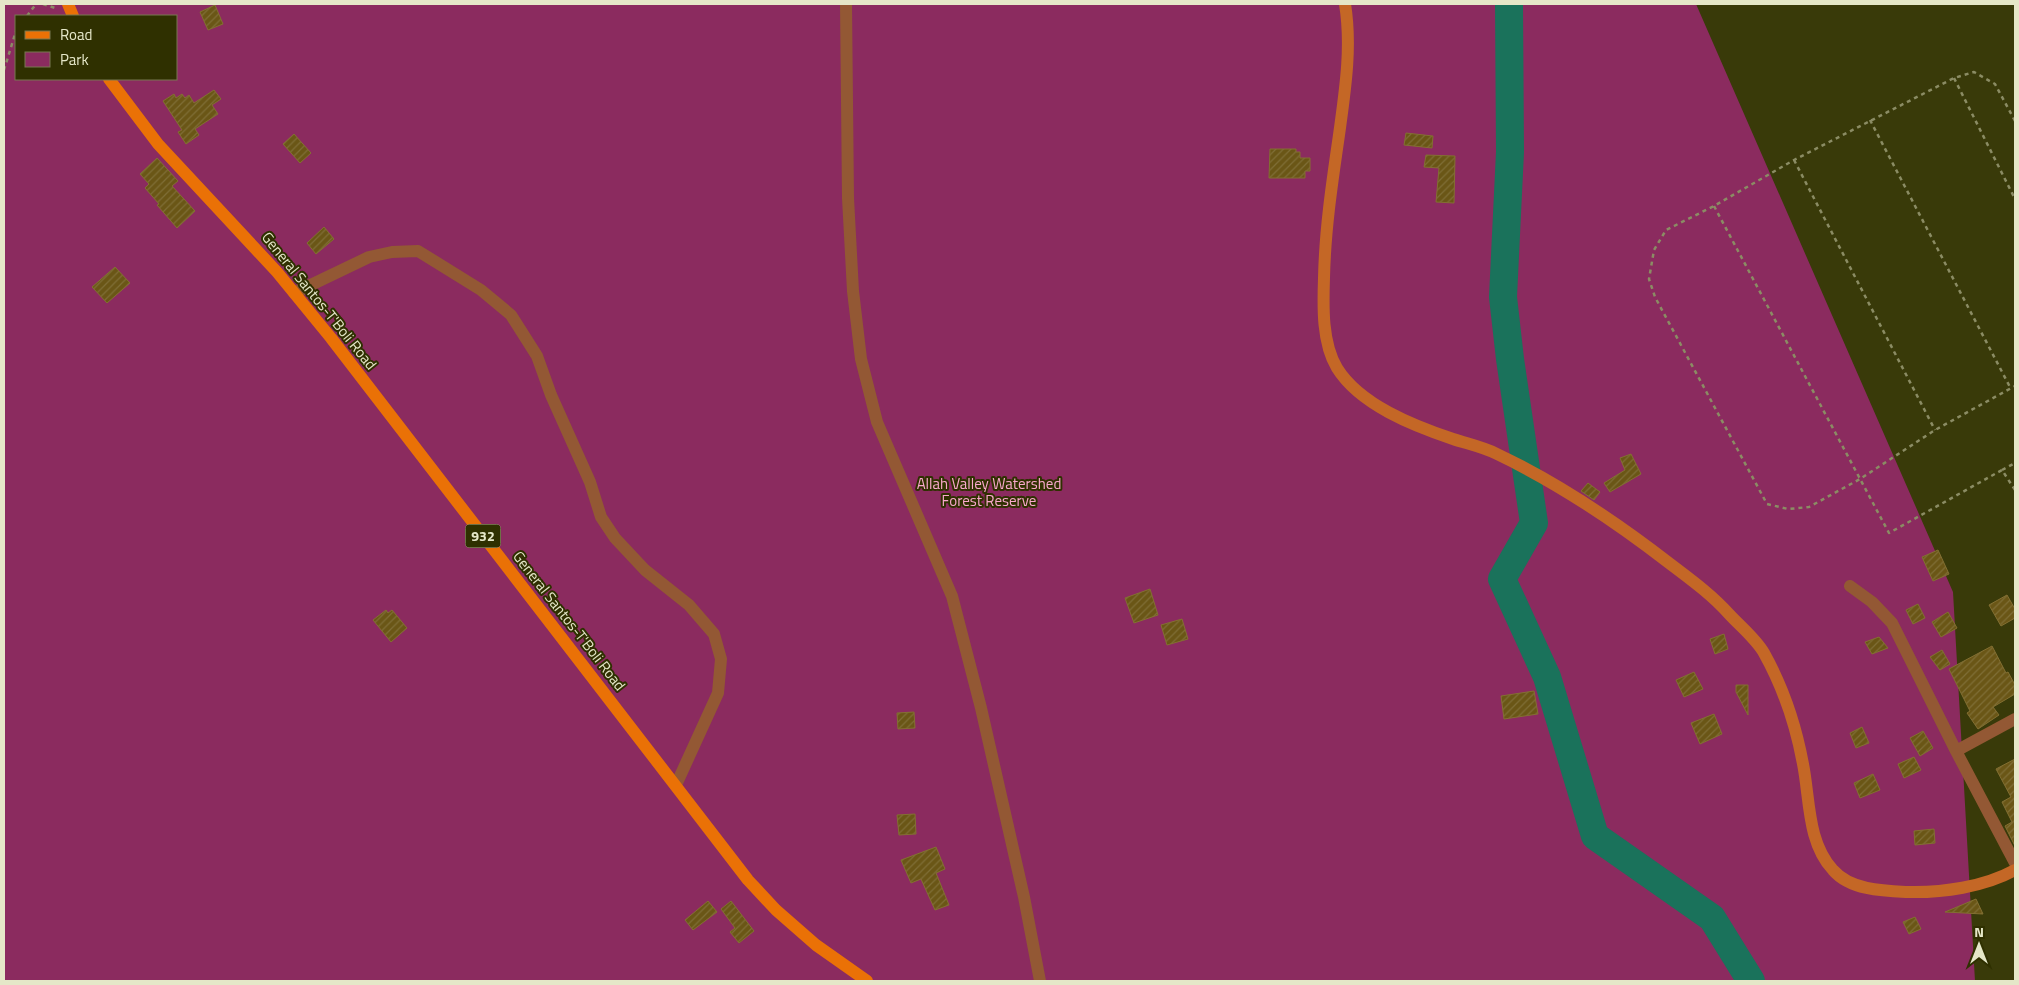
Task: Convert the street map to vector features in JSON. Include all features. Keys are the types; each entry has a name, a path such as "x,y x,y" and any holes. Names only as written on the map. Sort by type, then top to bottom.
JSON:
{"main road":[{"name":"General Santos-T'Boli Road","path":"110,80 158,144 294,293 748,880 816,945 867,981"}],"street":[{"path":"846,4 848,198 853,291 861,358 877,422 952,596 981,708 1022,888 1040,981"},
{"path":"1345,4 1348,23 1348,64 1325,246 1323,303 1327,344 1337,368 1367,399 1405,421 1494,452 1564,491 1640,541 1716,600 1763,651 1790,712 1803,765 1813,831 1822,854 1834,873 1853,883 1878,890 1915,892 1961,888 2015,870"},
{"path":"294,293 370,257 392,252 418,251 481,290 511,316 537,356 551,395 590,482 601,517 615,538 645,570 689,606 714,634 721,659 718,693 676,785"},
{"path":"1850,586 1872,602 1892,624 2015,863"},
{"path":"1956,751 2015,719"}],"path":[{"path":"28,15 36,4"},
{"path":"4,70 15,34"},
{"path":"2015,120 1995,84 1974,72 1954,78 1794,160 1714,206 1666,230 1654,250 1649,279 1655,298 1766,504 1788,509 1809,507 1860,479 1934,430 2015,386"},
{"path":"1954,78 2015,199"},
{"path":"1870,120 2011,389"},
{"path":"1794,160 1934,430"},
{"path":"1714,206 1889,534 2015,462"},
{"path":"2002,470 2015,490"}],"green space":[{"name":"Allah Valley Watershed Forest Reserve","path":"4,4 1696,4 1953,592 1975,981 4,981"}],"building":[{"path":"215,5 223,24 208,30 200,12"},
{"path":"214,90 221,99 212,105 218,114 195,129 199,135 186,144 178,132 182,130 163,101 174,94 176,98 182,94 185,98 189,95 194,103"},
{"path":"1406,133 1433,136 1432,148 1404,145"},
{"path":"294,134 311,153 300,163 283,144"},
{"path":"1270,149 1296,149 1296,152 1300,152 1300,158 1310,158 1310,171 1305,171 1305,178 1269,178"},
{"path":"1426,155 1455,156 1454,203 1436,202 1439,168 1424,167"},
{"path":"157,158 178,181 172,186 195,211 177,228 145,188 149,184 140,174"},
{"path":"324,227 334,239 316,254 307,243"},
{"path":"115,267 130,283 107,303 92,287"},
{"path":"1631,454 1641,474 1610,492 1604,483 1625,470 1620,458"},
{"path":"1588,483 1600,492 1594,500 1581,491"},
{"path":"1938,550 1949,574 1933,581 1922,557"},
{"path":"1150,589 1158,615 1134,623 1125,598"},
{"path":"2007,595 2015,609 2015,618 2001,626 1989,605"},
{"path":"1918,604 1925,618 1913,624 1906,610"},
{"path":"386,610 388,613 392,610 407,628 391,642 373,620"},
{"path":"1948,612 1957,628 1941,637 1932,622"},
{"path":"1182,619 1188,639 1167,645 1161,625"},
{"path":"1724,634 1728,649 1715,654 1710,639"},
{"path":"1879,637 1888,648 1872,654 1865,642"},
{"path":"1992,646 2006,673 2008,672 2015,685 2015,694 1993,707 1999,715 1978,729 1967,713 1970,711 1949,669"},
{"path":"1942,650 1950,664 1940,670 1930,657"},
{"path":"1694,672 1703,689 1684,697 1676,680"},
{"path":"1736,685 1748,685 1748,715 1736,692"},
{"path":"1534,691 1538,714 1504,719 1501,696"},
{"path":"914,712 915,728 898,729 897,713"},
{"path":"1714,714 1722,734 1700,744 1691,723"},
{"path":"1862,727 1869,743 1856,748 1850,733"},
{"path":"1923,731 1933,748 1920,756 1910,738"},
{"path":"1914,757 1921,770 1904,778 1898,764"},
{"path":"2015,759 2015,846 2005,826 2012,822 2002,802 2011,797 1996,769"},
{"path":"1873,774 1880,790 1860,798 1854,783"},
{"path":"915,814 916,834 899,835 897,815"},
{"path":"1934,829 1935,843 1915,845 1914,831"},
{"path":"936,847 945,869 936,873 949,905 935,910 921,879 911,883 901,860"},
{"path":"1976,899 1983,914 1945,912"},
{"path":"708,901 717,912 693,930 685,920"},
{"path":"731,901 754,931 739,943 730,932 735,928 721,909"},
{"path":"1915,917 1921,929 1909,934 1903,922"}],"waterway":[{"path":"1509,4 1510,152 1503,297 1534,523 1502,579 1547,677 1595,836 1712,918 1751,981"}]}
